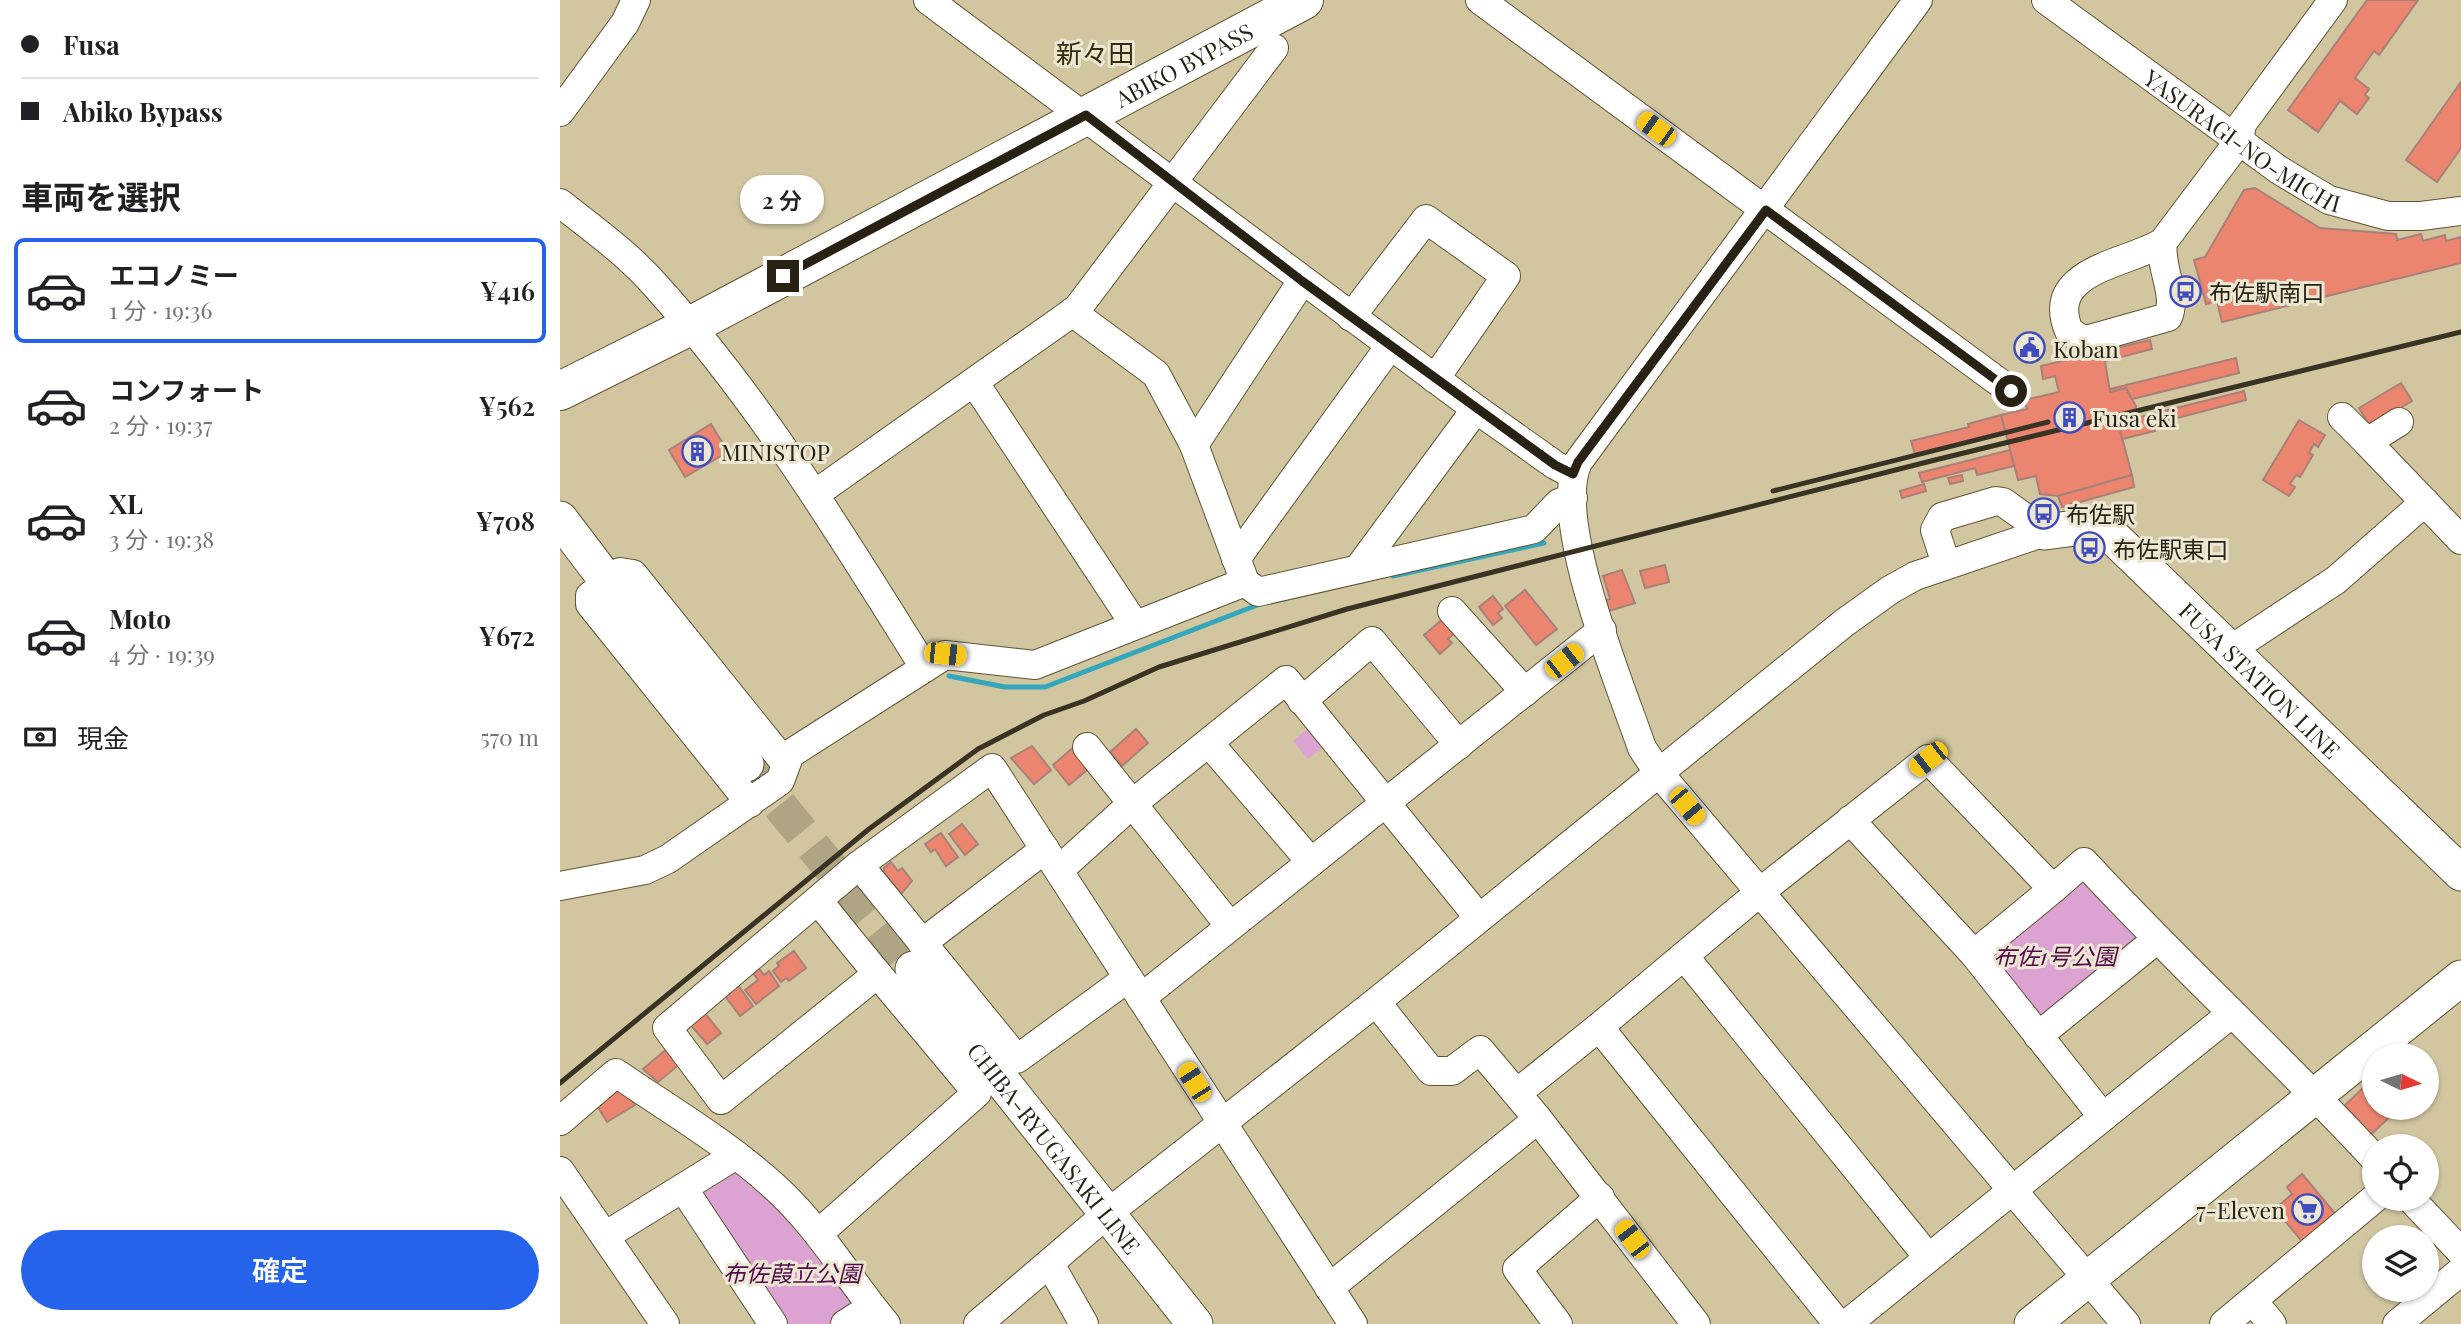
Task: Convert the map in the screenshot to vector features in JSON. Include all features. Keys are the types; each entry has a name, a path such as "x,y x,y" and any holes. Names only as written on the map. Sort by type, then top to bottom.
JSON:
{"highway":[{"name":"ABIKO BYPASS","path":"560,391 690,326 1304,0"}],"main road":[{"path":"560,519 746,764"},
{"name":"FUSA STATION LINE","path":"2045,532 2080,526 2102,529 2126,549 2461,873"},
{"name":"CHIBA-RYUGASAKI LINE","path":"918,956 1108,1213 1195,1324"},
{"path":"2032,1324 2461,978"}],"street":[{"path":"560,112 625,23 636,0"},
{"path":"928,0 1086,115 1302,281 1555,465 1573,486"},
{"path":"1480,0 2011,391"},
{"path":"1918,0 1578,462 1573,486 1575,533 1602,630 1642,748 1658,772 2126,1324"},
{"name":"YASURAGI-NO-MICHI","path":"2046,0 2239,141 2304,187 2329,201 2388,216 2421,216 2461,211"},
{"path":"2163,242 2239,141 2242,124 2333,0"},
{"path":"815,494 1072,312 1175,182 1274,48"},
{"path":"560,203 620,250 655,284 690,326 815,494 925,667"},
{"path":"1351,317 1426,219 1506,276 1435,379"},
{"path":"1194,445 1302,281"},
{"path":"1072,312 1156,374 1194,445 1240,570 1258,592 1534,529 1573,486"},
{"path":"560,886 645,870 668,859 780,781 790,754 945,654 1035,665 1135,625 1240,570 1390,346"},
{"path":"974,382 1135,625"},
{"path":"1358,569 1476,409"},
{"path":"2342,417 2461,540"},
{"path":"2367,442 2399,422"},
{"path":"1946,564 1936,530 1942,517 1996,501 2045,532"},
{"path":"2230,650 2336,580 2425,502"},
{"path":"978,1324 1108,1213 1376,1002 1844,622 1890,590 1946,564 2045,532"},
{"path":"750,803 590,604 590,596 607,580 621,572 633,573 785,763"},
{"path":"1452,611 1525,692"},
{"path":"859,865 918,956 1017,1059 1230,926 1602,630"},
{"path":"1302,701 1372,641 1458,745"},
{"path":"918,956 1132,804 1286,680 1479,918"},
{"path":"1209,743 1311,862"},
{"path":"1087,747 1230,926"},
{"path":"1517,1093 1759,892 1928,759 2053,889"},
{"path":"876,975 721,1100 667,1028 859,865 992,768 1353,1324"},
{"path":"1850,820 1974,954 2103,1117"},
{"path":"1974,954 2084,862 2156,940 2316,1095 2362,1145"},
{"path":"818,900 876,975 894,989 977,1093 819,1233"},
{"path":"2038,1036 2156,940"},
{"path":"1684,956 1928,1257"},
{"path":"1376,1002 1431,1071 1452,1071 1480,1050 1600,1197 1696,1324"},
{"path":"1847,1324 2231,1014"},
{"path":"1599,1027 1838,1324"},
{"path":"560,1121 616,1073 736,1155 778,1189 819,1233 879,1316 845,1324"},
{"path":"1329,1288 1538,1119"},
{"path":"604,1236 736,1155"},
{"path":"560,1171 659,1322"},
{"path":"683,1188 773,1324"},
{"path":"1558,1324 1517,1269 1600,1197"},
{"path":"2224,1324 2362,1209"},
{"path":"2422,1211 2461,1252"},
{"path":"1050,1265 1084,1324"},
{"path":"2397,1324 2461,1271"},
{"path":"2253,1301 2272,1324"}],"green space":[{"path":"1314,723 1330,742 1308,759 1293,741"},
{"name":"布佐1号公園","path":"2082,878 2143,940 2038,1025 1985,957"},
{"name":"布佐葭立公園","path":"736,1155 872,1307 845,1324 773,1324 683,1188"}],"building":[{"path":"2367,0 2418,0 2379,55 2374,51 2355,78 2369,89 2365,95 2369,98 2357,114 2340,101 2318,132 2288,110"},
{"path":"2461,82 2461,148 2437,182 2406,160"},
{"path":"2255,188 2320,228 2396,234 2397,240 2421,234 2423,241 2445,235 2446,241 2461,237 2461,263 2222,322 2217,301 2206,304 2194,260 2205,257 2244,190"},
{"name":"Fusa eki","path":"2150,340 2152,349 2105,361 2110,392 2126,388 2136,406 2136,426 2120,430 2132,475 2058,496 2040,494 2036,476 2018,480 2001,415 2027,409 2024,400 2059,392 2055,376 2043,379 2041,366"},
{"path":"2236,358 2239,373 2132,399 2126,388 2110,392 2110,389"},
{"path":"2401,383 2412,401 2370,426 2359,408"},
{"path":"2244,391 2246,400 2154,424 2155,431 2122,439 2120,430 2136,426 2136,418"},
{"path":"2001,415 2005,431 1915,454 1911,441 1969,427 1968,424"},
{"path":"2299,420 2325,435 2318,447 2314,444 2309,453 2313,455 2300,477 2296,475 2290,484 2295,487 2289,496 2263,480"},
{"name":"MINISTOP","path":"711,424 728,452 685,477 669,450"},
{"path":"2010,450 2014,466 1977,475 1975,468 1922,482 1919,473"},
{"path":"1962,475 1963,481 1950,484 1948,478"},
{"path":"2132,475 2134,487 2062,507 2058,496"},
{"path":"1924,484 1926,491 1902,498 1900,491"},
{"path":"1665,565 1669,582 1645,588 1640,571"},
{"path":"1622,570 1635,603 1609,611 1606,600 1610,599 1603,576"},
{"path":"1525,590 1557,629 1536,645 1505,606"},
{"path":"1493,596 1503,609 1498,613 1502,618 1493,625 1479,607"},
{"path":"1445,617 1457,631 1448,639 1452,643 1440,654 1424,635"},
{"path":"1136,729 1148,743 1122,766 1110,752"},
{"path":"1032,746 1051,770 1034,784 1011,758"},
{"path":"1075,746 1092,766 1069,785 1053,765"},
{"path":"962,824 978,844 965,855 949,834"},
{"path":"941,833 958,857 946,866 935,849 931,852 925,844"},
{"path":"891,862 898,871 902,868 912,881 901,894 884,873 884,868"},
{"path":"794,951 806,968 789,981 786,978 781,982 773,971 779,966 777,963"},
{"path":"757,966 764,975 769,971 779,986 756,1004 745,990 758,980 751,970"},
{"path":"738,985 753,1006 740,1016 725,996"},
{"path":"703,1011 721,1033 707,1044 688,1022"},
{"path":"668,1048 681,1063 658,1082 643,1069"},
{"path":"624,1087 635,1105 607,1122 596,1104"},
{"path":"2362,1089 2362,1120 2386,1120 2371,1134 2362,1134 2362,1137 2339,1111"},
{"path":"2302,1174 2338,1217 2305,1245 2275,1209 2292,1194 2287,1187"}],"waterway":[{"path":"1393,576 1544,543"},
{"path":"949,676 1005,687 1045,687 1260,604"}],"tunnel":[{"path":"746,764 913,969"}],"railway":[{"path":"560,1083 869,829 978,749 1044,715 1084,701 1159,667 1347,609 1931,461 2461,332"},
{"path":"1773,491 2048,422"}],"place":[{"name":"布佐駅南口","path":"2186,291"},
{"name":"Koban","path":"2030,348"},
{"name":"Fusa eki","path":"2069,417"},
{"name":"MINISTOP","path":"698,451"},
{"name":"布佐駅","path":"2043,513"},
{"name":"布佐駅東口","path":"2090,548"},
{"name":"7-Eleven","path":"2308,1209"}],"district":[{"name":"新々田","path":"1095,52"}],"route":[{"path":"783,276 1086,115 1302,281 1455,394 1555,465 1573,474 1578,462 1766,210 2011,391"}]}
